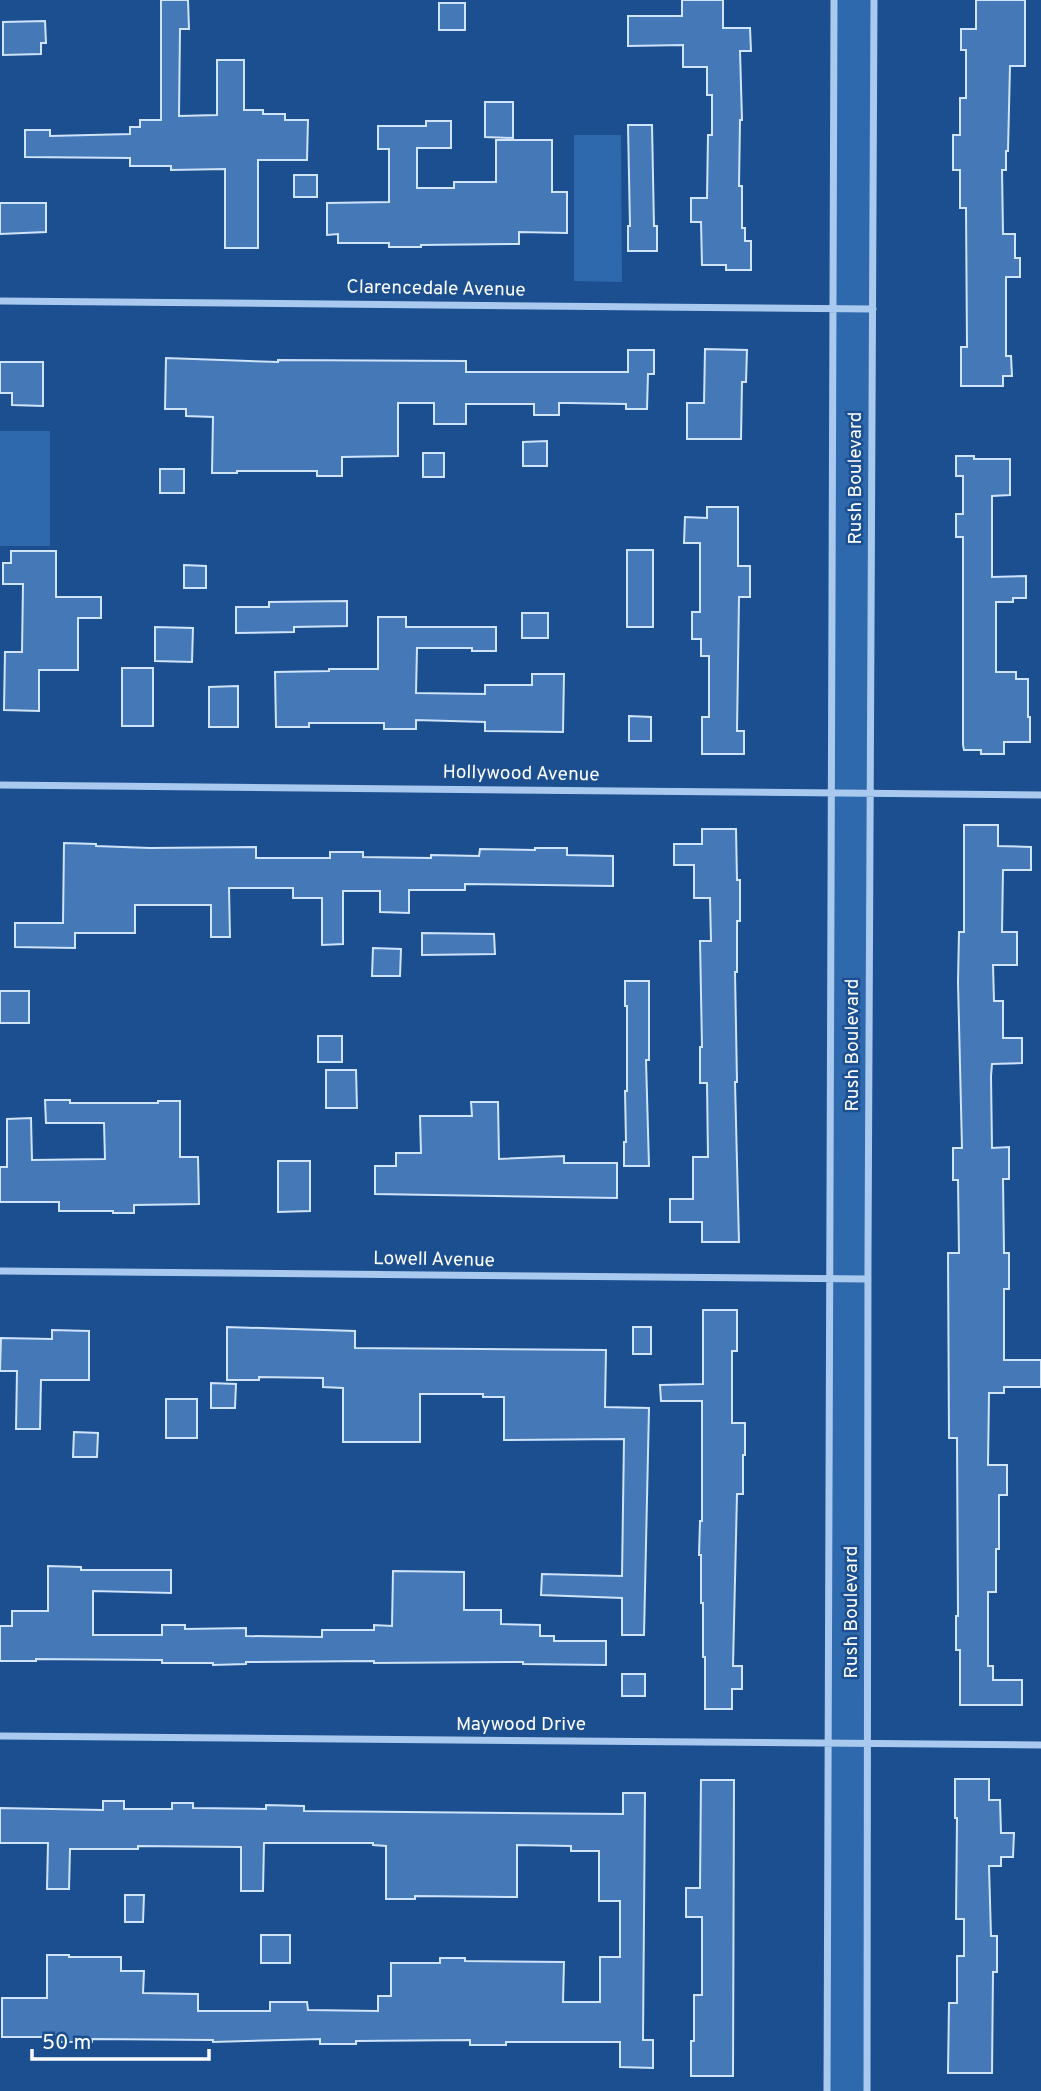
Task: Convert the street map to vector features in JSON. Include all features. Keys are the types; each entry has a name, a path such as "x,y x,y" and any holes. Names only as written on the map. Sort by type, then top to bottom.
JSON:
{"street":[{"name":"Rush Boulevard","path":"827,2091 834,0"},
{"name":"Rush Boulevard","path":"867,2091 874,0"},
{"name":"Clarencedale Avenue","path":"0,301 873,309"},
{"name":"Hollywood Avenue","path":"0,785 1041,795"},
{"name":"Lowell Avenue","path":"0,1271 868,1279"},
{"name":"Maywood Drive","path":"0,1736 1041,1745"}],"shaded area":[{"path":"834,0 874,0 867,2091 827,2091"},
{"path":"574,135 621,135 622,282 574,281"},
{"path":"0,431 50,431 50,546 0,546"}],"building":[{"path":"161,0 188,0 189,29 180,29 179,116 217,115 217,60 244,60 244,110 263,110 263,114 285,114 285,120 308,120 307,160 258,160 258,248 225,248 225,169 171,170 171,166 130,166 130,158 25,157 25,130 50,130 50,136 130,134 130,127 140,127 140,120 161,120"},
{"path":"682,0 723,0 723,28 750,28 751,51 740,51 742,120 739,186 742,186 742,228 745,228 745,241 751,241 751,270 726,270 726,265 702,265 701,222 691,222 691,198 707,198 712,95 707,95 707,67 683,67 683,45 628,46 628,16 682,16"},
{"path":"976,0 1025,0 1025,66 1010,66 1008,151 1006,170 1002,170 1003,234 1015,234 1015,258 1020,258 1020,277 1006,277 1006,356 1011,356 1012,376 1003,376 1003,386 961,386 961,347 967,347 966,208 960,208 960,170 953,170 953,135 960,135 960,98 966,98 966,50 961,50 961,29 976,29"},
{"path":"439,3 465,3 465,30 439,30"},
{"path":"45,21 46,43 41,43 41,54 3,55 3,22"},
{"path":"485,102 513,102 513,138 485,137"},
{"path":"426,121 451,121 451,148 417,148 417,188 454,188 454,182 496,182 496,140 552,140 552,192 567,192 567,233 519,232 519,244 421,247 389,247 389,243 338,243 338,234 327,235 327,203 389,202 389,149 378,149 378,126 426,126"},
{"path":"628,125 652,125 657,251 628,251"},
{"path":"294,175 317,175 317,197 294,197"},
{"path":"0,203 46,203 46,232 0,234"},
{"path":"705,349 747,350 746,382 742,382 741,439 687,439 687,403 704,403"},
{"path":"628,350 654,350 654,374 648,374 647,409 626,409 626,404 559,403 559,415 534,415 534,404 466,404 466,424 434,424 434,403 398,403 398,456 342,457 342,476 317,476 317,471 212,473 213,417 186,416 186,409 165,409 166,358 278,362 466,361 466,372 628,372"},
{"path":"0,362 43,362 43,406 12,405 12,393 0,393"},
{"path":"547,441 547,466 523,466 523,442"},
{"path":"423,453 444,453 444,477 423,477"},
{"path":"956,456 1010,459 1010,495 992,496 992,577 1026,576 1026,598 1013,598 1013,602 996,602 996,672 1016,672 1016,679 1028,679 1030,742 1004,742 1004,754 981,754 981,750 964,750 963,745 963,537 956,537 956,514 963,514 963,476 956,476"},
{"path":"160,469 184,469 184,493 160,493"},
{"path":"707,507 738,507 738,566 750,566 750,597 739,597 737,731 744,731 744,754 702,754 702,717 709,717 709,656 701,656 701,639 692,639 692,612 700,612 700,543 684,543 685,517 707,518"},
{"path":"627,550 653,550 653,627 627,627"},
{"path":"11,551 56,551 56,597 101,597 101,618 78,618 78,670 39,670 39,711 4,710 5,652 22,652 23,584 3,584 3,563 11,563"},
{"path":"184,565 206,566 206,588 184,588"},
{"path":"347,601 347,626 294,627 294,632 236,633 236,607 269,607 269,602"},
{"path":"522,613 548,613 548,638 522,638"},
{"path":"378,617 406,617 406,627 496,627 496,651 417,648 416,693 485,694 485,685 532,685 532,674 564,674 563,732 485,731 485,722 416,720 416,729 384,729 384,723 309,723 309,727 276,727 275,672 378,669"},
{"path":"155,627 193,628 192,662 155,661"},
{"path":"122,668 153,668 153,726 122,726"},
{"path":"238,686 238,727 209,727 209,687"},
{"path":"629,716 651,717 651,741 629,741"},
{"path":"964,825 998,825 998,846 1031,847 1031,870 1003,870 1002,932 1017,932 1017,965 993,965 994,1001 1003,1001 1003,1038 1022,1038 1022,1063 992,1064 991,1076 992,1148 1009,1147 1009,1179 1003,1179 1004,1253 1009,1253 1009,1289 1004,1289 1004,1360 1041,1360 1041,1387 1004,1387 1004,1393 989,1393 988,1465 1007,1465 1007,1495 999,1495 996,1592 988,1592 988,1666 993,1666 993,1680 1022,1680 1022,1705 960,1705 960,1650 956,1650 957,1438 949,1438 948,1253 959,1253 958,1180 953,1180 953,1148 962,1148 958,982 959,932 964,932"},
{"path":"702,829 736,829 737,880 740,880 740,921 737,921 735,972 739,1242 702,1242 702,1222 670,1222 670,1199 693,1199 693,1157 708,1157 707,1083 700,1083 700,941 711,941 710,898 694,898 694,865 674,865 674,844 702,844"},
{"path":"64,843 150,848 256,847 256,858 330,858 330,852 363,852 363,857 431,858 431,855 479,856 480,849 567,848 567,855 613,856 613,886 465,884 465,890 409,890 409,913 380,912 380,891 343,891 343,944 322,945 322,898 293,898 293,888 229,888 230,937 211,937 211,905 135,905 135,933 75,933 75,948 15,947 15,923 63,923"},
{"path":"422,933 494,934 495,954 422,955"},
{"path":"373,948 401,949 400,976 372,976"},
{"path":"625,981 649,981 649,1060 646,1060 649,1166 624,1166 627,1091"},
{"path":"0,991 29,991 29,1023 0,1023"},
{"path":"318,1036 342,1036 342,1062 318,1062"},
{"path":"326,1070 356,1070 357,1108 326,1108"},
{"path":"45,1100 70,1100 70,1103 180,1101 180,1157 198,1157 199,1204 134,1205 134,1213 113,1213 59,1211 59,1202 0,1202 0,1167 7,1167 7,1119 31,1118 32,1160 105,1159 104,1123 46,1123"},
{"path":"471,1102 498,1102 499,1159 564,1156 564,1163 617,1163 617,1198 375,1194 375,1166 396,1166 396,1153 421,1153 420,1116 472,1116"},
{"path":"278,1161 310,1161 310,1211 278,1212"},
{"path":"703,1310 737,1310 737,1351 732,1351 732,1423 745,1423 745,1455 743,1494 737,1494 733,1666 742,1666 742,1689 732,1689 732,1709 705,1709 703,1603 699,1555 702,1521 702,1401 661,1401 660,1385 703,1384"},
{"path":"227,1327 355,1331 355,1348 606,1350 605,1407 649,1408 644,1635 622,1635 622,1598 541,1595 542,1574 622,1576 624,1439 504,1440 504,1397 483,1397 483,1394 420,1394 420,1442 343,1442 343,1388 323,1387 323,1378 259,1377 259,1380 227,1380"},
{"path":"633,1327 651,1327 651,1354 633,1354"},
{"path":"52,1330 89,1331 89,1380 41,1380 40,1429 16,1429 17,1371 0,1371 1,1338 52,1339"},
{"path":"211,1383 236,1384 235,1408 211,1408"},
{"path":"166,1399 197,1399 197,1438 166,1438"},
{"path":"74,1432 98,1433 97,1457 73,1457"},
{"path":"48,1566 81,1567 81,1570 171,1570 171,1593 93,1591 93,1635 162,1635 162,1625 185,1625 185,1629 246,1628 246,1636 322,1637 322,1630 374,1630 374,1625 392,1626 393,1571 464,1572 464,1610 501,1610 501,1624 540,1625 540,1636 554,1636 554,1641 606,1641 606,1665 374,1661 246,1662 213,1665 162,1663 162,1660 0,1661 0,1626 12,1626 12,1611 48,1611"},
{"path":"622,1674 645,1674 645,1696 622,1696"},
{"path":"955,1779 989,1779 989,1800 1000,1800 1001,1833 1014,1833 1013,1857 1001,1857 1001,1866 989,1866 991,1936 997,1936 997,1972 993,1972 992,2073 948,2073 949,2003 957,2003 957,1956 964,1956 964,1919 956,1919"},
{"path":"701,1780 734,1780 733,2076 691,2076 694,1995 702,1995 702,1917 686,1917 686,1888 700,1888"},
{"path":"623,1793 645,1793 643,2040 653,2040 653,2068 620,2067 620,2042 506,2042 506,2045 470,2045 470,2040 320,2044 320,2039 213,2042 92,2039 92,2042 57,2042 57,2037 2,2037 2,1998 47,1998 47,1955 121,1957 121,1971 144,1971 143,1993 198,1994 198,2011 270,2011 270,2002 307,2002 308,2010 378,2011 378,1996 391,1996 391,1963 440,1963 440,1958 465,1958 465,1961 564,1962 563,2002 600,2002 600,1957 620,1957 620,1901 599,1901 599,1851 571,1851 571,1846 517,1845 517,1897 415,1896 415,1899 386,1899 386,1846 373,1843 264,1843 263,1891 241,1891 241,1847 138,1846 138,1849 70,1849 69,1889 47,1889 48,1843 0,1843 0,1808 103,1810 103,1801 124,1801 124,1809 172,1809 172,1803 193,1803 193,1808 266,1809 266,1805 304,1806 304,1811 623,1814"},
{"path":"125,1895 144,1895 143,1922 125,1922"},
{"path":"261,1935 290,1935 290,1963 261,1963"}]}
